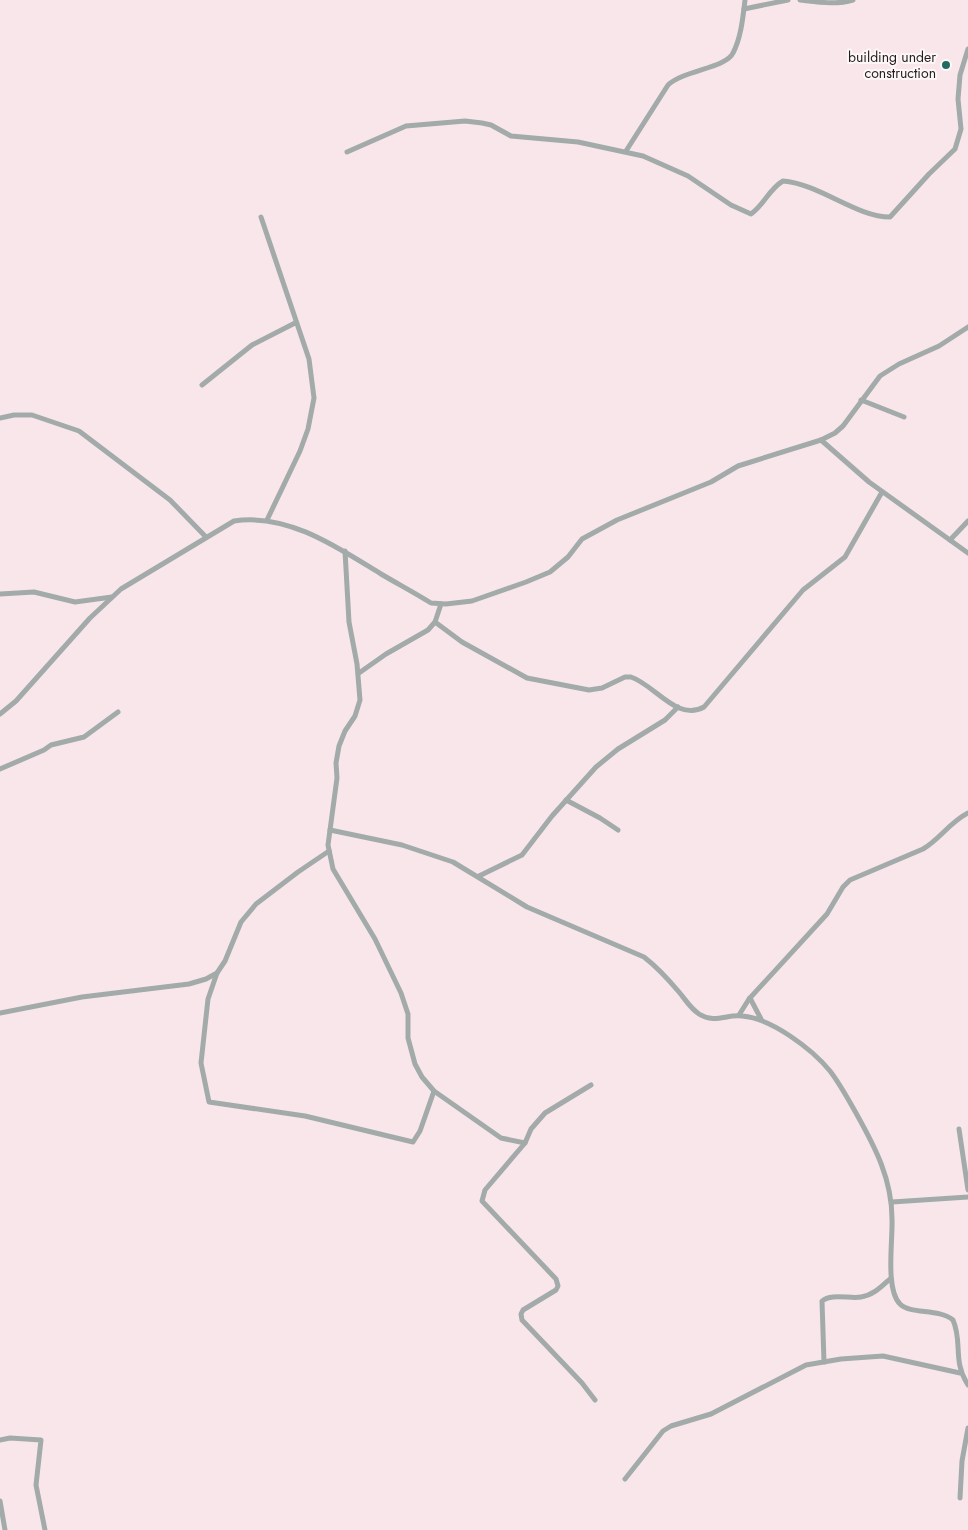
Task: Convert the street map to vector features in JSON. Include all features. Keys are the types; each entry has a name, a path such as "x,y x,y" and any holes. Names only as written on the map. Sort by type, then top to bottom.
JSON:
{"street":[{"path":"626,151 668,85 674,79 697,69 721,63 733,54 745,0"},
{"path":"744,9 788,0"},
{"path":"800,0 844,3 853,0"},
{"path":"347,152 406,126 465,121 491,125 511,136 578,142 626,151 688,176 745,213 751,214 757,210 774,186 784,181 807,186 870,214 890,218 924,179 955,149 961,129 958,99 960,75 968,49"},
{"path":"261,217 309,359 314,398 308,429 300,451 267,520"},
{"path":"202,385 252,345 296,323"},
{"path":"0,714 16,701 70,640 112,597 206,536 234,521 252,518 267,520 313,535 345,551 431,603 472,601 550,572 568,557 582,540 617,520 711,482 738,466 835,434 880,376 898,364 940,346 968,327"},
{"path":"862,400 904,417"},
{"path":"0,418 14,415 32,415 79,431 170,500 206,536"},
{"path":"821,440 882,492 968,553"},
{"path":"435,622 462,642 527,678 589,690 602,688 625,677 631,677 678,707 690,712 704,707 803,590 845,557 882,492"},
{"path":"950,540 968,521"},
{"path":"345,551 349,622 359,673 360,700 355,716 345,730 339,746 330,830 329,851 333,869 376,939 401,993 408,1014 408,1038 415,1064 422,1077 434,1091 501,1138 525,1143"},
{"path":"0,594 34,592 75,602 112,597"},
{"path":"359,673 386,654 420,636 435,622 441,604"},
{"path":"479,876 522,855 566,800 596,767 618,749 665,720 678,707"},
{"path":"0,769 44,750 51,745 84,737 118,712"},
{"path":"566,800 618,830"},
{"path":"739,1015 750,998 827,914 843,887 850,880 923,849 933,843 953,822 968,814"},
{"path":"330,830 402,845 453,862 526,906 644,957 661,970 690,1007 710,1020 726,1019 739,1015 761,1019 808,1050 833,1076 875,1147 886,1174 892,1202 891,1278 894,1295 901,1305 910,1309 936,1312 953,1320 956,1327 957,1359 960,1373 968,1385"},
{"path":"329,851 256,904 241,922 225,961 217,973 208,999 201,1063 209,1102 306,1116 413,1142 420,1131 434,1091"},
{"path":"0,1013 82,997 189,984 206,979 217,973"},
{"path":"750,998 761,1019"},
{"path":"591,1085 545,1113 531,1130 525,1143 485,1190 482,1200 556,1279 558,1286 556,1290 523,1310 520,1314 522,1320 596,1400"},
{"path":"959,1129 968,1190"},
{"path":"892,1202 968,1197"},
{"path":"824,1362 822,1301 825,1298 876,1292 891,1278"},
{"path":"625,1479 654,1440 671,1426 711,1414 806,1366 864,1356 883,1356 960,1373"},
{"path":"960,1498 962,1461 968,1428"},
{"path":"0,1440 41,1440 36,1485 45,1530"},
{"path":"0,1501 5,1530"}],"place":[{"name":"building under construction","path":"946,65"}]}
